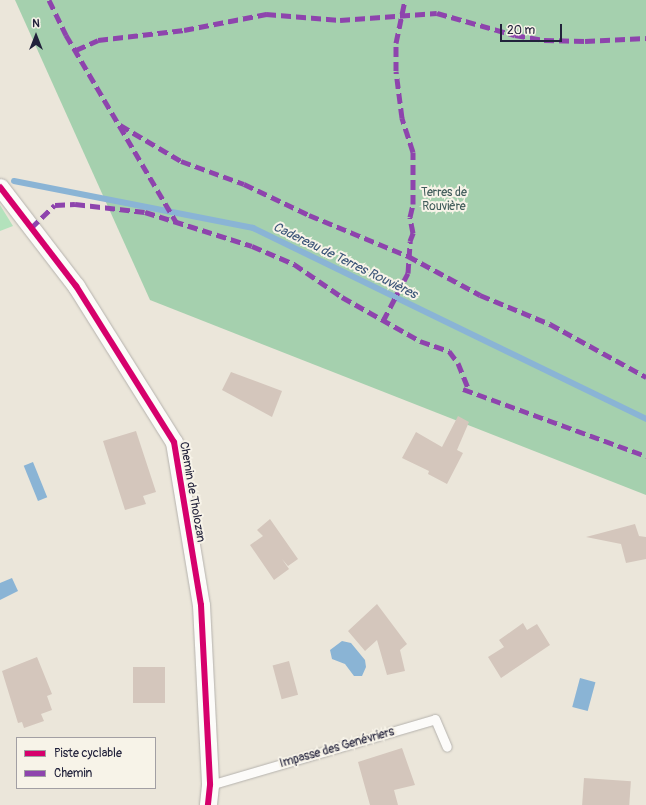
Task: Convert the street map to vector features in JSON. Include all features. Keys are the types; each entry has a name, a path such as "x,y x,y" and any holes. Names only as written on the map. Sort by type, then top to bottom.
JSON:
{"street":[{"name":"Chemin de Tholozan","path":"0,187 76,286 174,442 201,605 210,785 208,805"}],"lane":[{"name":"Impasse des Genévriers","path":"210,785 435,719 447,747"}],"green space":[{"name":"Terres de Rouvière","path":"15,0 646,0 646,495 150,300"},
{"path":"0,205 13,226 0,231"}],"water":[{"path":"33,462 47,497 38,501 24,466"},
{"path":"12,578 18,591 0,600 0,583"},
{"path":"342,641 351,643 365,660 366,667 362,676 354,676 345,664 332,659 330,650"},
{"path":"580,678 595,682 588,711 572,707"}],"building":[{"path":"231,372 282,391 272,417 222,390"},
{"path":"458,416 469,422 457,450 463,453 447,484 428,474 429,471 402,458 416,432 442,447"},
{"path":"136,431 156,492 143,496 146,504 125,510 103,441"},
{"path":"270,519 298,559 288,566 282,559 289,569 274,580 250,545 263,536 257,530"},
{"path":"635,524 639,536 646,537 646,559 626,563 621,544 586,537"},
{"path":"377,604 407,644 400,650 405,671 387,675 377,640 365,651 348,631"},
{"path":"523,623 527,630 537,624 550,645 501,678 488,657 504,647 499,640"},
{"path":"37,657 52,694 47,696 52,710 41,714 44,721 24,728 22,722 18,723 2,671"},
{"path":"289,661 298,695 282,699 273,665"},
{"path":"133,667 165,667 165,703 133,703"},
{"path":"402,748 415,785 394,790 398,805 370,805 358,762"},
{"path":"584,778 631,781 629,805 582,805"}],"waterway":[{"name":"Cadereau de Terres Rouvières","path":"14,181 253,228 646,419"}],"marked path":[{"path":"49,0 66,35 176,222"},
{"path":"383,321 408,273 410,241 413,233 410,217 413,204 413,152 402,118 396,71 396,43 405,0"},
{"path":"76,50 98,40 184,30 266,14 340,20 437,13 515,35 544,40 585,41 646,38"},
{"path":"120,125 181,161 244,184 309,215 408,256 480,295 550,324 646,377"},
{"path":"31,228 55,205 75,204 145,212 252,246 294,264 342,297 420,341 449,351 458,363 470,392"},
{"path":"463,389 646,456"}],"cycle path":[{"path":"0,187 76,286 174,442 201,605 210,785 208,805"}]}
